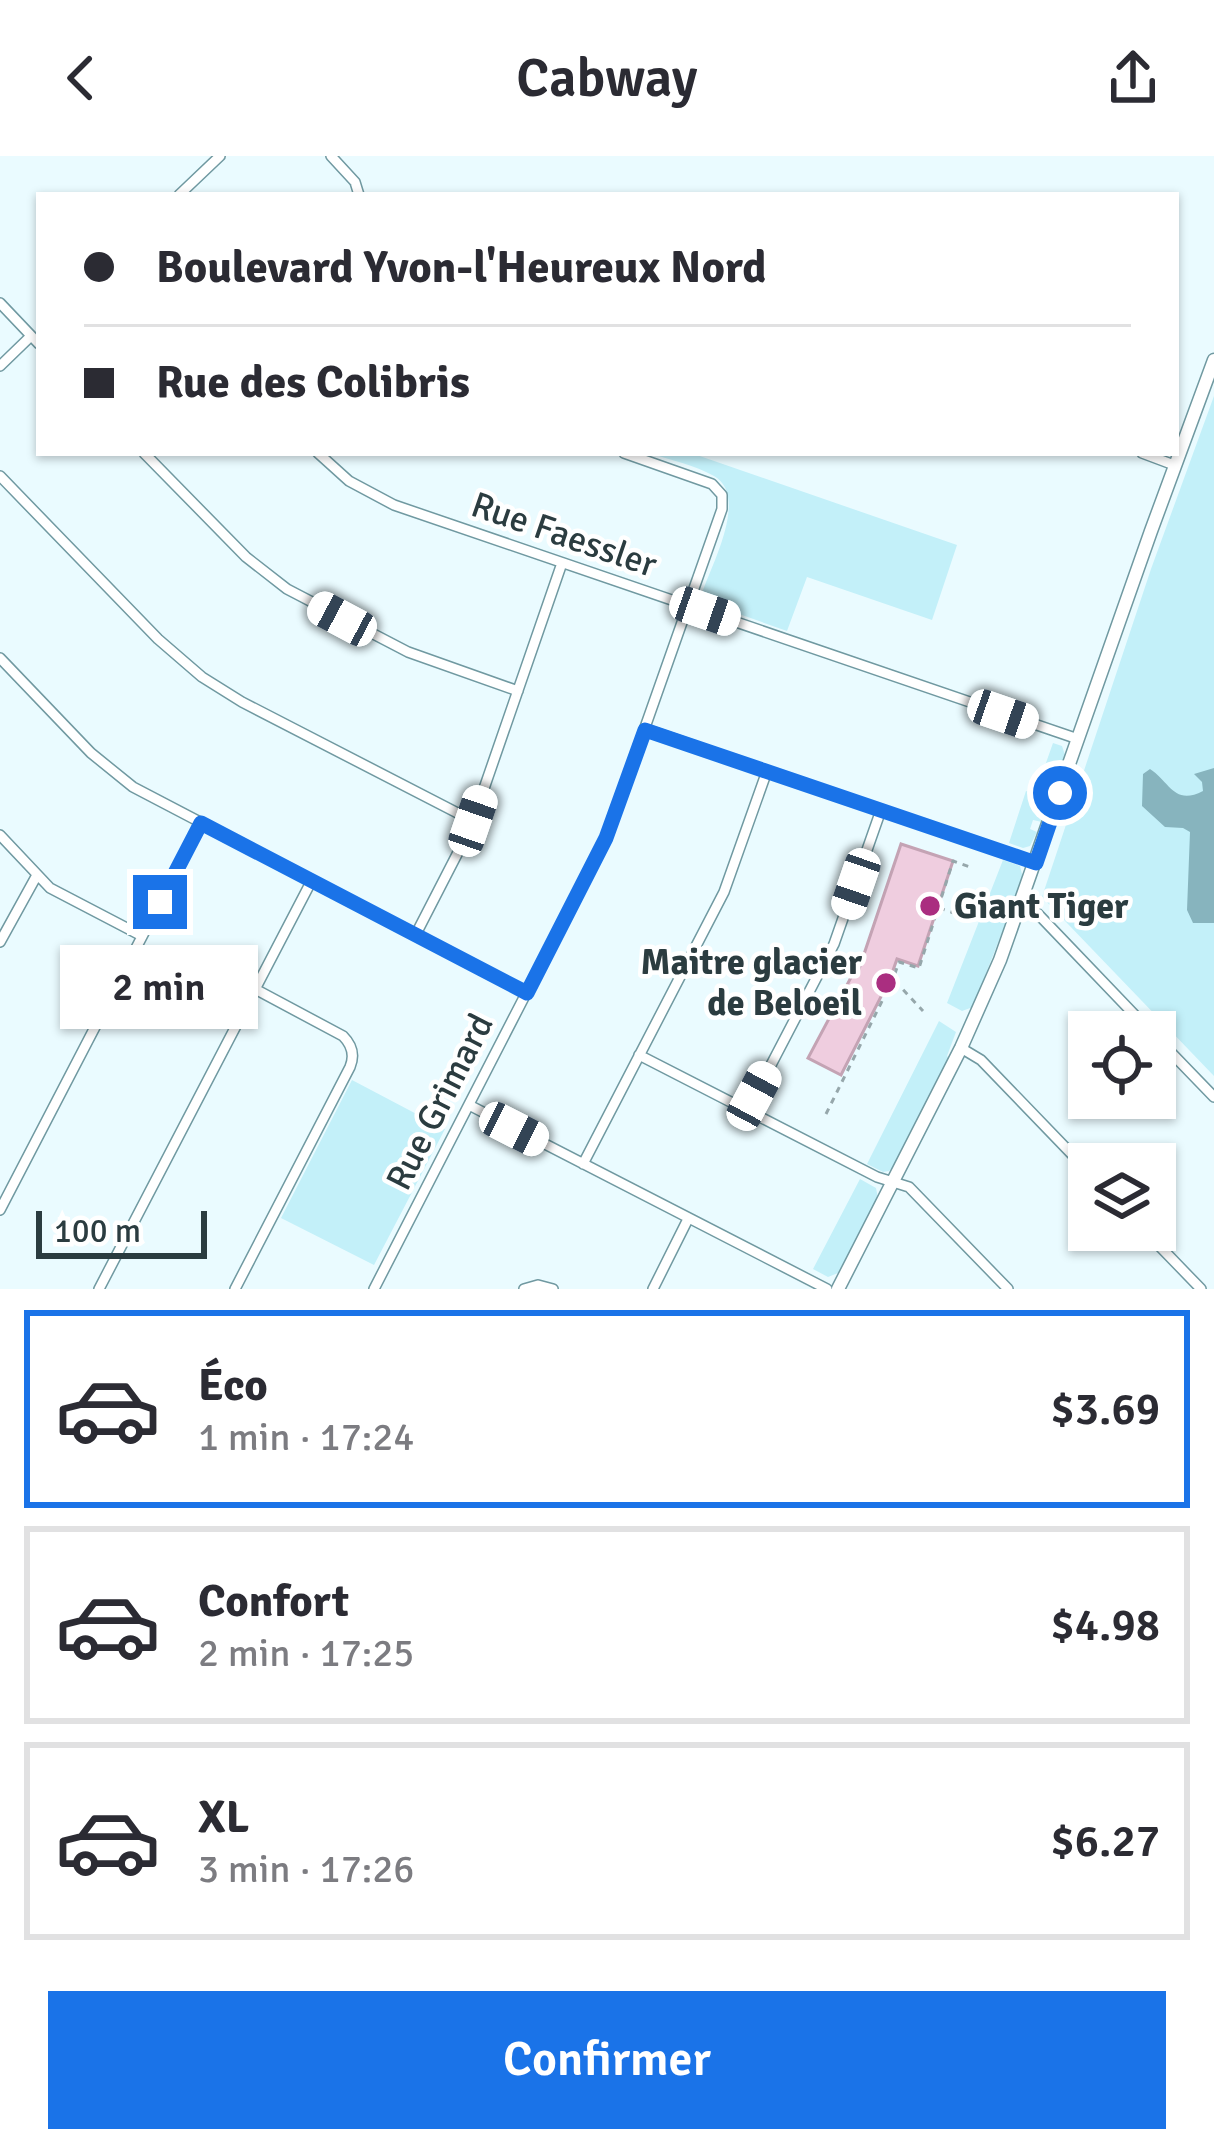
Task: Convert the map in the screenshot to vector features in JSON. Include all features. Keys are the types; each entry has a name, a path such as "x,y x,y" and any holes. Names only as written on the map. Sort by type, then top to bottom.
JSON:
{"street":[{"path":"182,192 220,156"},
{"path":"331,156 355,182 357,192"},
{"path":"0,303 35,340 0,366"},
{"path":"1179,453 1214,360"},
{"path":"147,456 246,556 287,589 408,652 518,691"},
{"name":"Rue Faessler","path":"321,456 349,481 382,500 1078,740"},
{"name":"Rue Grimard","path":"374,1289 606,838 722,509 716,486 633,456"},
{"path":"1149,456 1174,466"},
{"path":"838,1289 961,1048 1021,906 1178,456"},
{"path":"0,476 158,639 202,677 473,821"},
{"path":"416,934 473,821 562,563"},
{"path":"0,658 92,754 142,792 527,993"},
{"path":"645,730 1036,863"},
{"path":"583,1165 728,882 767,771"},
{"path":"747,1111 834,944 881,810"},
{"path":"0,1210 201,823"},
{"path":"0,835 56,892 142,936"},
{"path":"0,941 37,875"},
{"path":"99,1289 312,880"},
{"path":"1021,906 1038,914 1131,1011"},
{"path":"235,1289 353,1056 343,1036 255,989"},
{"path":"961,1048 981,1060 1068,1150"},
{"path":"639,1055 877,1178 909,1187 1008,1289"},
{"path":"1176,1058 1214,1097"},
{"path":"469,1105 827,1289"},
{"path":"652,1289 688,1219"},
{"path":"1164,1251 1201,1289"},
{"path":"524,1289 538,1285 553,1289"}],"path":[{"path":"826,1114 899,962 919,968 953,861 970,867"},
{"path":"938,908 954,913"},
{"path":"891,982 922,1011"}],"shaded area":[{"path":"1214,396 1214,1076 1176,1036 1176,1011 1152,1011 1042,897"},
{"path":"659,456 700,456 957,545 932,620 807,577 787,631 705,602 702,593 725,531 728,499 714,476"},
{"path":"1053,743 1062,746 1065,755 1042,822 1033,820 1030,829 1037,832 1030,846 1009,843 1026,791 1035,794"},
{"path":"1214,768 1214,923 1193,923 1187,910 1190,832 1165,827 1142,806 1143,774 1150,769 1185,796 1203,791 1194,774"},
{"path":"1003,860 1020,866 1023,878 973,1007 962,1011 947,1003"},
{"path":"939,1021 956,1032 949,1058 893,1167 883,1172 867,1164"},
{"path":"352,1080 445,1129 374,1265 281,1218"},
{"path":"860,1179 876,1188 878,1198 838,1273 828,1277 813,1269"}],"building":[{"path":"901,844 953,861 918,966 897,959 841,1075 808,1058 859,969"}],"place":[{"name":"Giant Tiger","path":"930,906"},
{"name":"Maitre glacier de Beloeil","path":"886,983"}],"route":[{"path":"160,902 201,823 527,993 606,838 645,730 1036,863 1060,793"}]}
